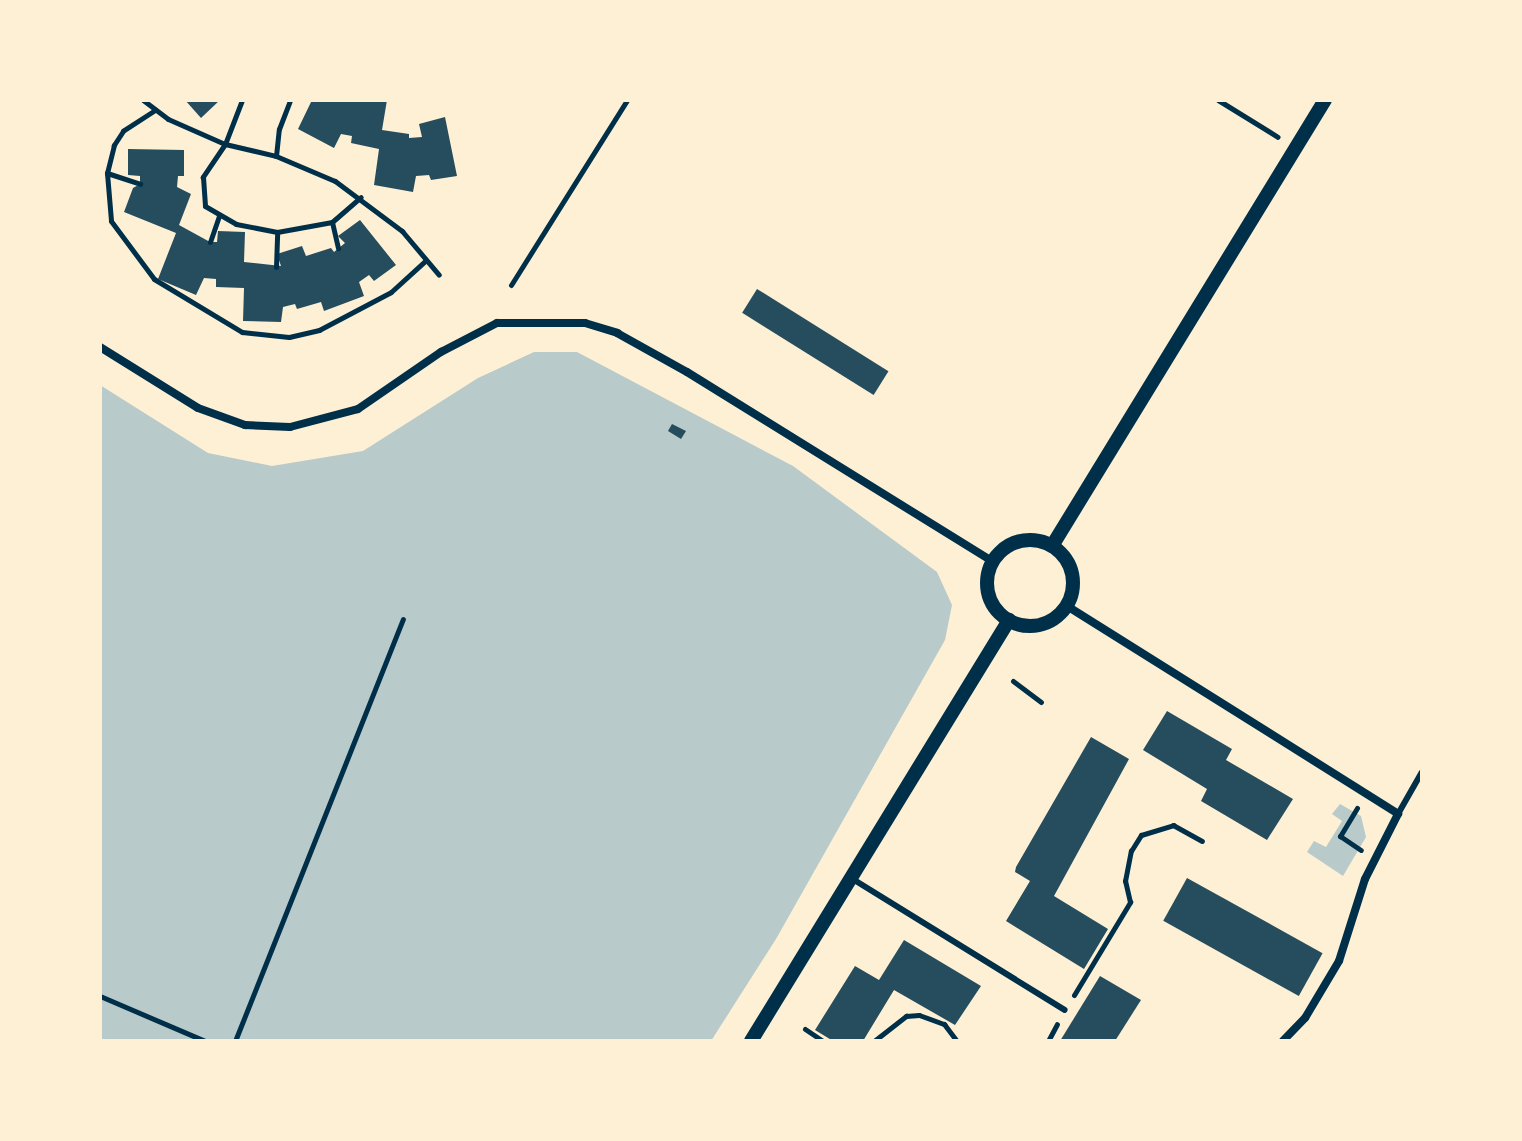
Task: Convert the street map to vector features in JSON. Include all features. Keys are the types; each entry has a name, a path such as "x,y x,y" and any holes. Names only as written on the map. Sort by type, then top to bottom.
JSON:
{"street":[{"path":"1052,546 1325,100"},
{"path":"100,347 198,408 245,425 290,427 358,409 441,352 497,323 585,323 617,333 675,365 993,562"},
{"path":"1016,543 1052,546 1071,569 1072,592 1067,606 1037,626 1009,620 989,594 993,562 1016,543"},
{"path":"1067,606 1398,814 1365,879 1339,961 1305,1018 1283,1041"},
{"path":"751,1041 1009,620"}],"lane":[{"path":"1398,814 1422,772"},
{"path":"851,878 1065,1010"}],"path":[{"path":"143,100 155,110 225,144 276,156 361,197 402,231 439,275"},
{"path":"242,100 225,144 200,186 205,206 219,216 277,232 332,222 361,197"},
{"path":"276,156 279,129 290,100"},
{"path":"511,285 627,100"},
{"path":"1218,100 1296,149"},
{"path":"155,110 123,131 107,173 111,221 135,260 154,279 242,332 289,337 319,330 391,292 426,260"},
{"path":"107,173 140,184"},
{"path":"210,242 219,216"},
{"path":"332,222 338,248"},
{"path":"276,267 277,232"},
{"path":"235,1041 403,619"},
{"path":"1013,681 1041,702"},
{"path":"1358,807 1340,836 1362,851"},
{"path":"1048,1041 1130,902 1125,881 1131,851 1141,835 1173,825 1202,841"},
{"path":"100,996 205,1041"},
{"path":"874,1041 906,1016 919,1015 944,1024 957,1041"},
{"path":"805,1029 823,1041"}],"shaded area":[{"path":"534,352 577,352 793,466 937,572 952,605 945,640 776,939 711,1041 100,1041 100,385 208,453 272,466 363,451 478,378"},
{"path":"1340,804 1361,816 1366,837 1343,876 1307,852 1314,841 1326,847 1342,821 1332,814"}],"building":[{"path":"185,100 220,100 201,118"},
{"path":"312,100 387,100 382,130 409,134 409,138 422,137 419,124 445,117 457,176 431,180 429,175 416,176 413,192 374,185 379,149 351,143 352,136 341,134 334,148 298,129"},
{"path":"128,149 184,150 184,176 178,176 177,187 191,194 179,225 210,242 217,242 218,231 245,232 244,262 281,266 277,254 302,246 306,256 331,248 334,252 345,243 338,236 360,220 396,265 374,281 369,275 359,282 364,296 324,311 321,302 297,309 295,304 283,307 281,322 243,321 244,288 216,287 216,279 204,278 196,295 158,279 176,233 124,212 133,188 140,184 140,176 128,175"},
{"path":"757,289 888,371 874,395 742,313"},
{"path":"672,424 686,431 681,439 668,431"},
{"path":"1167,711 1232,749 1226,760 1293,799 1267,840 1201,801 1207,789 1143,750"},
{"path":"1091,737 1129,759 1054,896 1108,929 1084,969 1006,921 1030,881 1015,872 1016,867"},
{"path":"1187,878 1323,953 1299,996 1163,921"},
{"path":"904,940 981,986 955,1025 894,990 863,1041 833,1041 815,1030 855,966 879,980"},
{"path":"1100,976 1141,1000 1115,1041 1060,1041"}]}
